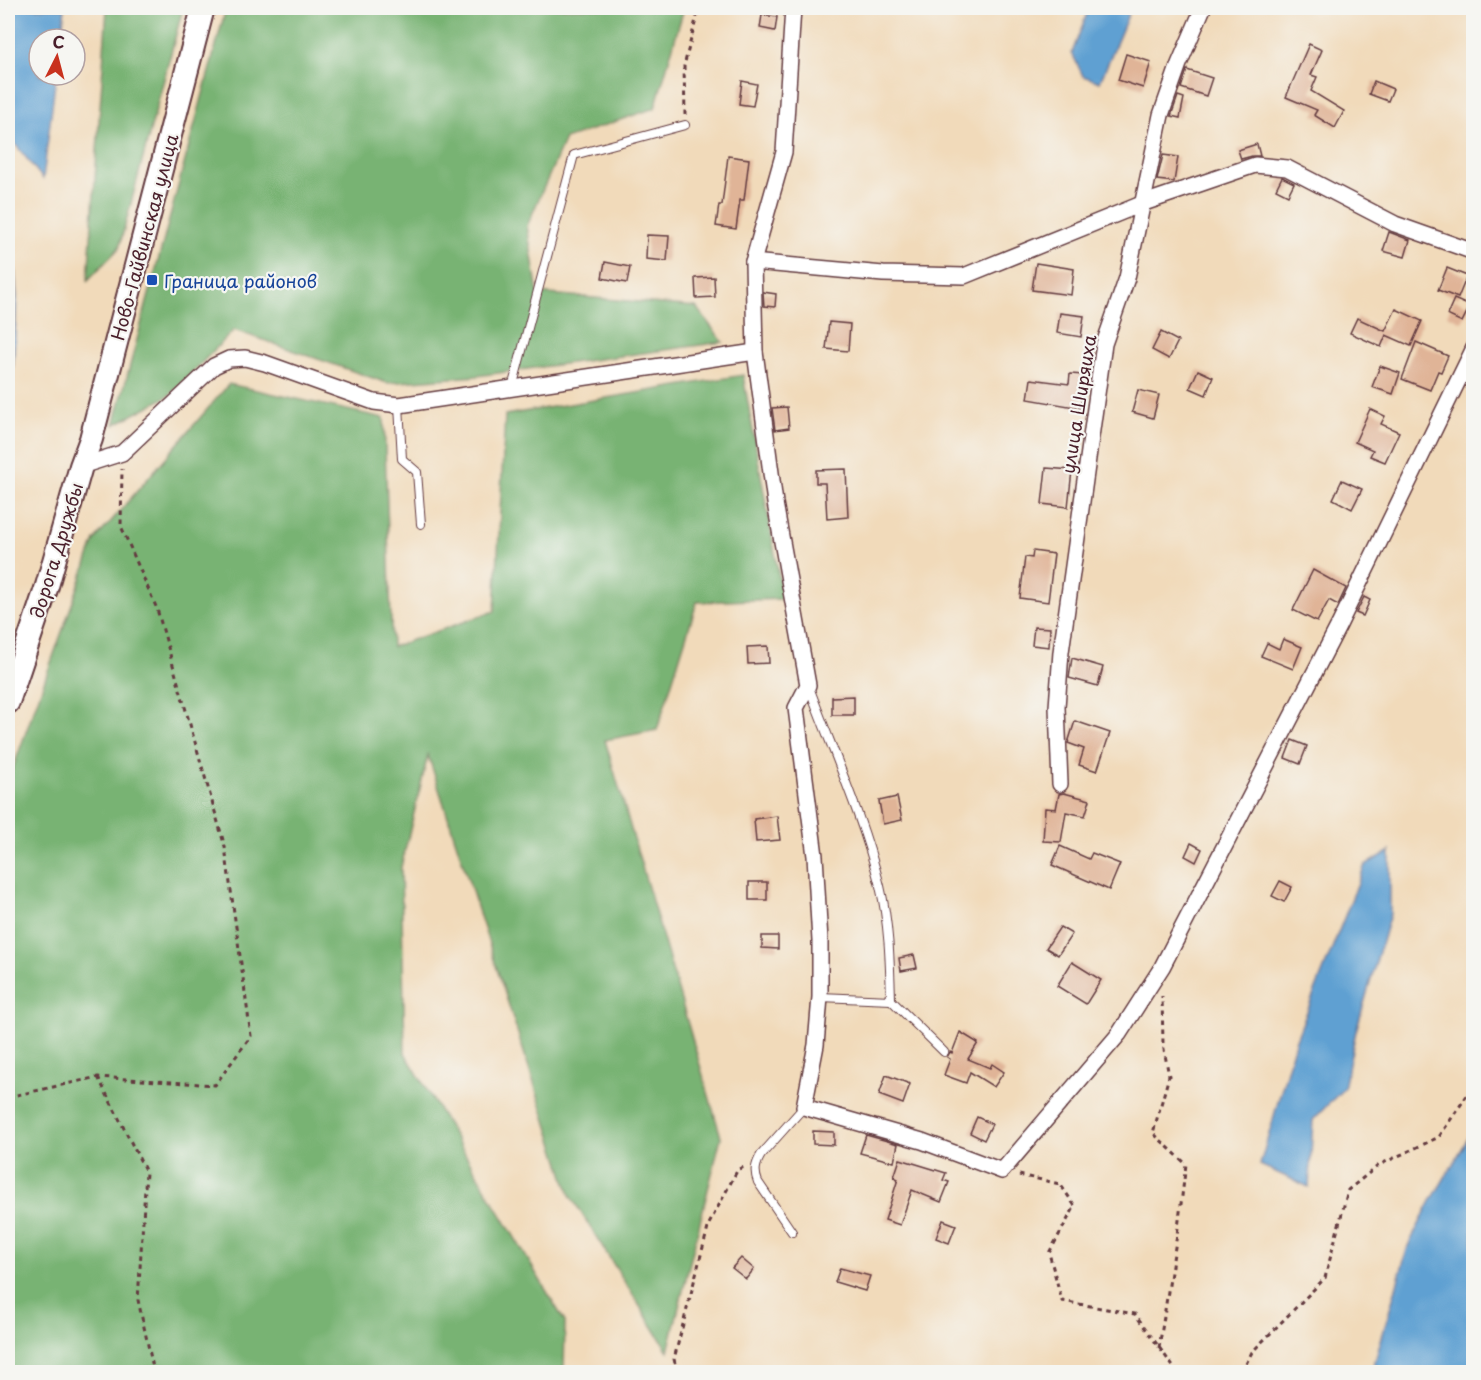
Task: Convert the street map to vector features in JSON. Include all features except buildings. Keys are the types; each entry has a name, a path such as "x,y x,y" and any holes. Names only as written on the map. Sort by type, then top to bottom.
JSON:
{"main road":[{"name":"Ново-Гайвинская улица","path":"81,466 96,418 203,8"},
{"name":"дорога Дружбы","path":"8,702 47,586 81,466"}],"street":[{"path":"793,8 784,152 753,262 755,352 775,503 808,685 796,708 815,856 820,941 820,997 816,1045 804,1107 922,1141 1002,1171 1119,1034 1162,967 1339,625 1473,348"},
{"name":"улица Ширяиха","path":"1060,784 1057,706 1060,652 1104,344 1127,278 1161,115 1179,64 1203,8"},
{"path":"753,262 883,274 964,276 1144,202 1255,165 1287,168 1395,224 1473,252"},
{"path":"81,466 122,453 214,366 229,359 245,358 265,363 374,402 399,405 755,352"}],"lane":[{"path":"512,388 574,155 685,125"},
{"path":"399,405 402,459 417,472 421,524"},
{"path":"808,685 864,831 880,887 889,948 891,1000"},
{"path":"820,997 891,1000 944,1052"},
{"path":"792,1232 755,1174 761,1155 804,1107"}],"path":[{"path":"685,125 684,66 699,8"},
{"path":"8,1097 98,1077 215,1085 251,1036 225,847 157,609 121,526 122,453"},
{"path":"1160,1348 1186,1164 1153,1133 1169,1076 1162,1044 1162,967"},
{"path":"98,1077 146,1172 138,1299 154,1372"},
{"path":"1242,1372 1252,1352 1325,1278 1348,1190 1379,1165 1439,1137 1473,1085"},
{"path":"677,1372 674,1359 709,1224 738,1169 756,1165"},
{"path":"1002,1171 1060,1184 1075,1206 1049,1253 1062,1301 1135,1314 1178,1372"}],"green space":[{"path":"107,8 183,8 119,248 88,280"},
{"path":"226,8 684,8 655,108 565,139 527,226 538,293 696,307 723,342 477,376 387,383 234,330 170,395 114,425"},
{"path":"743,375 783,599 697,602 657,730 605,740 721,1137 668,1351 570,1195 428,755 401,867 405,1053 565,1322 564,1372 8,1372 8,782 95,540 229,384 384,418 392,647 495,611 505,415"}],"water":[{"path":"8,8 65,8 63,27 27,27 27,87 54,87 43,179 8,135"},
{"path":"1089,8 1131,8 1100,82 1083,76 1072,53"},
{"path":"8,193 17,297 8,466"},
{"path":"1390,851 1390,914 1356,1031 1344,1088 1313,1120 1309,1187 1260,1165 1295,1042 1365,865"},
{"path":"1473,1130 1473,1372 1372,1372 1408,1246 1431,1201"}],"place":[{"name":"Граница районов","path":"152,280"}]}
